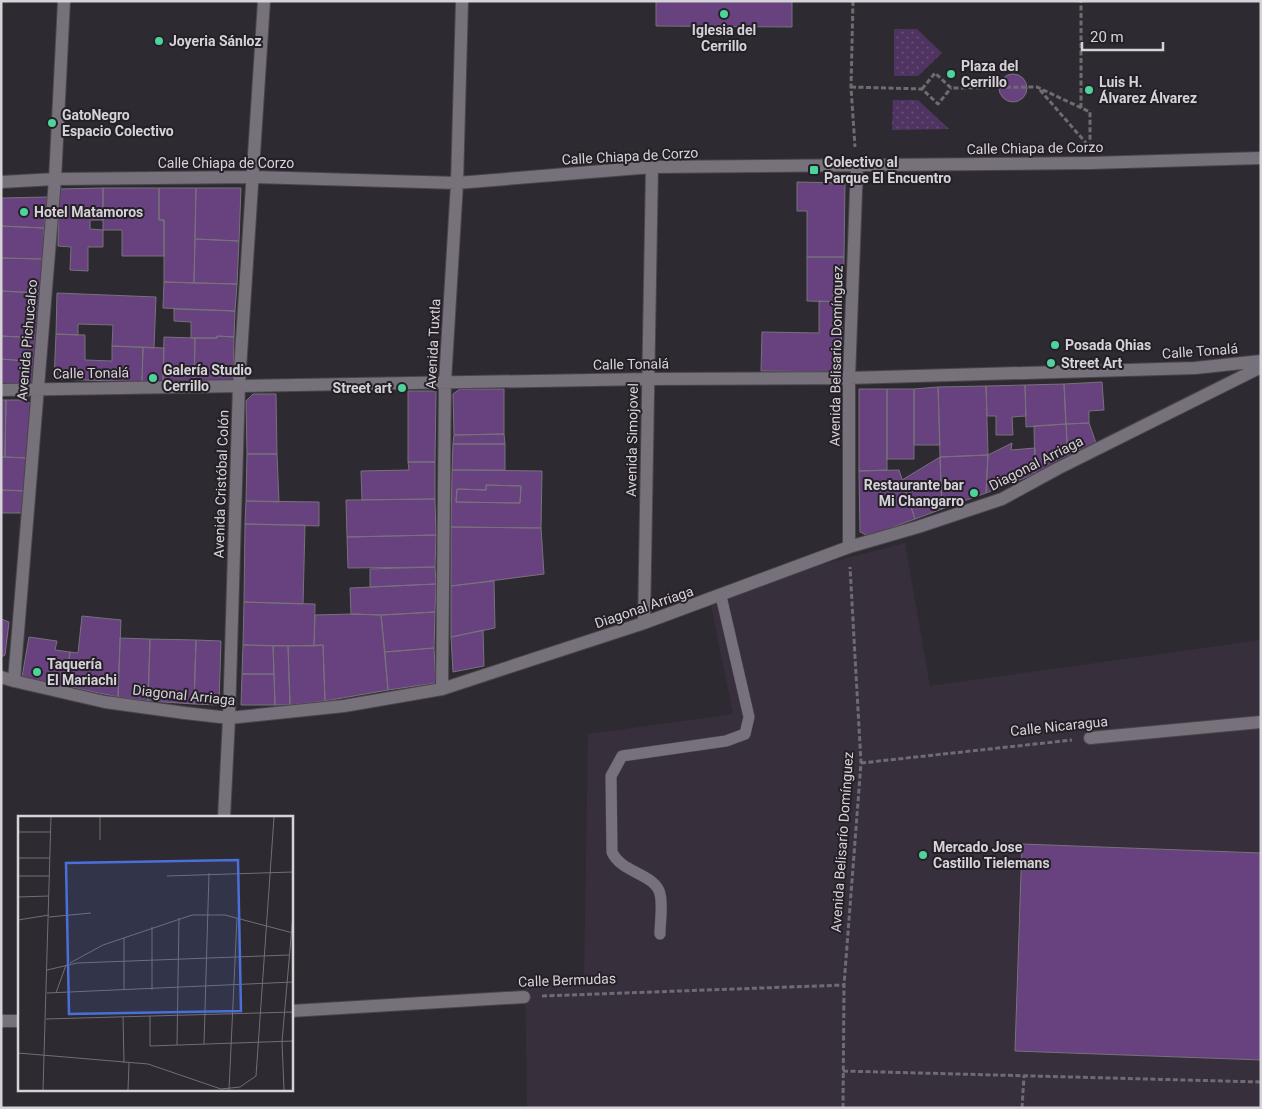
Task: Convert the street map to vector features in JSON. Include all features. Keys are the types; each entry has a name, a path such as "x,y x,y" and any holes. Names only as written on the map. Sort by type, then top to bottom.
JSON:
{"street":[{"name":"Avenida Pichucalco","path":"14,681 55,179 64,1"},
{"name":"Avenida Cristóbal Colón","path":"224,816 229,718 239,385 264,1"},
{"name":"Avenida Tuxtla","path":"442,689 445,382 457,183 462,1"},
{"name":"Calle Chiapa de Corzo","path":"1,182 55,179 253,177 457,183 652,167 1090,163 1261,158"},
{"name":"Avenida Belisario Domínguez","path":"849,548 849,378 857,165"},
{"name":"Avenida Simojovel","path":"644,623 652,167"},
{"name":"Calle Tonalá","path":"1,390 648,379 849,378 1195,368 1261,361"},
{"name":"Diagonal Arriaga","path":"1,677 105,702 229,718 344,706 442,689 644,623 849,548 1002,499 1057,469 1261,367"},
{"name":"Calle Nicaragua","path":"1090,738 1261,722"},
{"name":"Calle Bermudas","path":"292,1011 524,997"},
{"path":"1,1021 18,1021"}],"lane":[{"path":"660,934 660,894 655,883 616,861 612,852 611,776 622,756 726,742 746,734 749,717 721,596"}],"path":[{"path":"853,1 852,87 857,165"},
{"path":"1081,1 1081,108"},
{"path":"922,89 935,73 951,88 1038,87 1090,112 1090,147 1038,87"},
{"path":"852,87 922,89 938,104 951,88"},
{"name":"Avenida Belisarío Domínguez","path":"843,1108 844,985 861,763 849,548"},
{"name":"Calle Nicaragua","path":"861,763 1090,738"},
{"name":"Calle Bermudas","path":"524,997 844,985"},
{"path":"843,1071 1261,1082"},
{"path":"1022,1108 1024,1076"}],"shaded area":[{"path":"894,29 917,29 942,53 918,76 894,76"},
{"path":"893,100 918,100 949,129 892,130"},
{"name":"Mercado Jose Castillo Tielemans","path":"905,543 930,686 1261,640 1261,1108 527,1108 525,981 584,975 588,734 733,714 711,605 816,566"}],"building":[{"name":"Iglesia del Cerrillo","path":"656,1 792,1 792,27 656,26"},
{"path":"1013,74 1023,78 1027,88 1023,98 1013,102 1003,98 999,88 1003,78"},
{"path":"797,182 845,183 844,257 807,257 807,211 797,211"},
{"path":"103,188 103,220 90,220 90,229 103,230 103,247 88,247 88,271 70,270 71,247 58,246 59,189"},
{"path":"103,188 159,188 159,220 164,220 164,256 122,256 122,230 103,230"},
{"path":"159,188 196,188 194,283 164,282 164,220 159,220"},
{"path":"196,188 241,188 239,241 195,239"},
{"name":"Hotel Matamoros","path":"47,197 44,228 1,226 1,198"},
{"path":"1,226 44,228 43,259 1,258"},
{"path":"195,239 239,241 237,284 194,283"},
{"path":"807,257 844,257 843,302 807,301"},
{"path":"1,258 43,259 41,293 1,291"},
{"path":"164,282 237,284 235,311 163,308"},
{"path":"1,291 41,293 39,338 1,336"},
{"path":"57,293 156,297 154,348 112,346 113,325 78,324 78,335 56,334"},
{"path":"819,301 843,302 840,372 761,371 762,332 819,333"},
{"path":"174,309 235,311 234,337 191,338 191,322 174,321"},
{"name":"Galería Studio Cerrillo","path":"56,334 85,335 85,360 112,361 112,346 143,347 142,382 54,379"},
{"path":"1,336 39,338 38,362 1,359"},
{"path":"217,336 234,337 233,384 194,383 195,338 217,338"},
{"path":"164,337 195,338 194,383 163,382"},
{"path":"143,347 164,348 163,382 142,382"},
{"path":"1,359 38,362 37,380 31,387 1,386"},
{"path":"1102,382 1104,410 1089,411 1089,423 1066,424 1064,384"},
{"path":"1064,384 1066,424 1026,427 1025,385"},
{"path":"1025,385 1026,416 1012,417 1013,435 996,435 996,416 987,416 986,386"},
{"path":"986,386 988,455 940,457 938,387"},
{"path":"938,387 940,445 914,445 914,389"},
{"path":"460,389 504,389 504,434 454,435 453,394"},
{"path":"859,389 887,389 887,470 859,471"},
{"path":"887,389 914,389 914,459 887,459"},
{"path":"408,391 436,391 435,462 408,462"},
{"path":"253,394 276,394 277,454 247,454 246,401"},
{"path":"1,400 6,400 5,457 1,457"},
{"path":"6,400 25,400 32,405 29,458 5,457"},
{"path":"1089,423 1096,443 1068,457 1066,424"},
{"path":"1066,424 1068,457 1035,474 1034,426"},
{"path":"504,434 505,444 453,444 454,435"},
{"path":"1012,443 1011,450 1035,448 1035,474 986,493 988,455"},
{"path":"453,444 505,444 505,470 452,470"},
{"path":"247,454 277,454 279,502 246,501"},
{"path":"988,455 986,493 942,509 940,457"},
{"path":"1,457 29,458 26,491 1,490"},
{"path":"940,457 942,509 915,519 902,480"},
{"path":"408,462 435,462 435,499 362,500 361,471 409,470"},
{"path":"452,470 542,471 541,528 451,527","holes":["486,485 521,486 520,503 456,502 457,489 486,490"]},
{"path":"899,470 915,519 869,536 860,532 859,471"},
{"path":"486,485 521,486 520,503 456,502 457,489 486,490"},
{"path":"1,490 26,491 23,513 1,513"},
{"path":"435,499 436,535 347,537 346,500"},
{"path":"246,501 319,502 319,526 245,524"},
{"path":"245,524 305,525 303,604 244,602"},
{"path":"451,527 541,528 544,574 451,586"},
{"path":"436,535 435,567 348,568 347,537"},
{"path":"435,567 436,584 370,587 370,569"},
{"path":"494,581 495,628 451,637 451,586"},
{"path":"436,584 435,612 381,615 351,614 350,588"},
{"path":"244,602 315,604 314,646 243,645"},
{"path":"435,612 434,648 385,652 381,615"},
{"path":"315,615 381,615 388,690 325,701 323,645 314,646"},
{"path":"82,616 121,620 118,697 66,686 70,652 78,653"},
{"path":"1,619 9,622 5,655 1,657"},
{"path":"483,630 484,666 453,672 451,637"},
{"path":"29,637 57,641 55,650 70,652 66,686 22,677"},
{"path":"120,638 150,639 148,701 118,697"},
{"path":"150,639 196,640 194,704 148,701"},
{"path":"196,640 221,641 219,705 194,704"},
{"path":"243,645 273,646 274,674 242,674"},
{"path":"323,645 325,701 290,705 288,646"},
{"path":"273,646 288,646 290,705 275,705"},
{"path":"434,648 436,683 388,690 385,652"},
{"path":"242,674 274,674 275,705 241,705"},
{"path":"1022,844 1261,853 1261,1060 1015,1051"}],"place":[{"name":"Iglesia del Cerrillo","path":"724,14"},
{"name":"Joyeria Sánloz","path":"159,41"},
{"name":"Plaza del Cerrillo","path":"951,74"},
{"name":"Luis H. Álvarez Álvarez","path":"1089,90"},
{"name":"GatoNegro Espacio Colectivo","path":"52,123"},
{"name":"Colectivo al Parque El Encuentro","path":"814,170"},
{"name":"Hotel Matamoros","path":"24,212"},
{"name":"Posada Qhias","path":"1055,345"},
{"name":"Street Art","path":"1051,363"},
{"name":"Galería Studio Cerrillo","path":"153,378"},
{"name":"Street art","path":"402,388"},
{"name":"Restaurante bar Mi Changarro","path":"974,493"},
{"name":"Taquería El Mariachi","path":"37,672"},
{"name":"Mercado Jose Castillo Tielemans","path":"923,855"}]}
